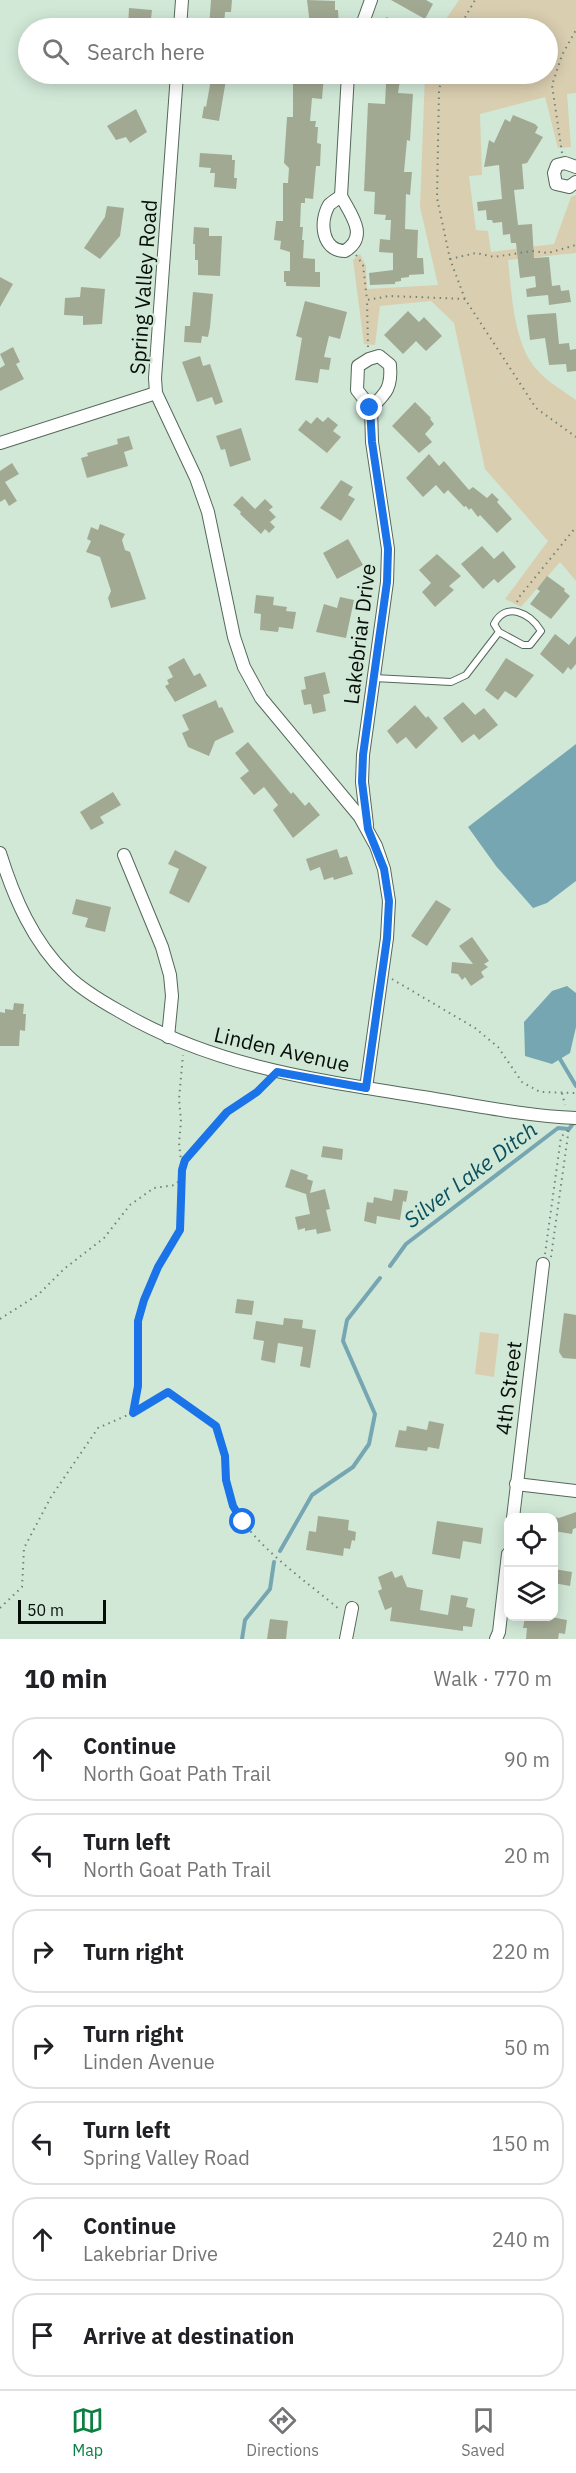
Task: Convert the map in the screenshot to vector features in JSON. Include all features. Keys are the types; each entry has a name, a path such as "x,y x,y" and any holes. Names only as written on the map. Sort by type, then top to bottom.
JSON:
{"street":[{"path":"181,18 182,0"},
{"path":"365,18 371,0"},
{"name":"Spring Valley Road","path":"176,84 155,378 156,393 196,478 208,512 234,637 244,667 261,698 368,829 384,869 389,901 382,973 366,1088"},
{"path":"341,196 330,204 324,222 324,234 328,244 336,251 351,248 359,231 341,196 347,84"},
{"path":"570,165 557,165 555,184 569,187 576,182"},
{"path":"369,359 379,356 390,365 391,380 386,393 370,408"},
{"name":"Lakebriar Drive","path":"368,829 362,782 363,755 387,582 388,549 372,442 370,408 357,390 358,366 369,359"},
{"path":"0,443 156,393"},
{"name":"Linden Avenue","path":"0,853 15,898 47,954 79,985 128,1017 168,1037 214,1056 277,1072 572,1123"},
{"path":"124,855 162,947 170,975 172,996 168,1037"},
{"name":"4th Street","path":"513,1513 543,1264"},
{"path":"516,1484 576,1491"},
{"path":"496,1639 499,1632 506,1567"},
{"path":"346,1639 351,1614"}],"lane":[{"path":"514,610 537,624 541,631 530,645 523,645 499,632 494,624 498,617 505,611 514,610"},
{"path":"374,678 451,681 465,675 499,632"}],"path":[{"path":"465,18 475,0"},
{"path":"558,67 576,30"},
{"path":"440,84 437,198 450,259 465,299 536,408 576,437"},
{"path":"552,84 570,165"},
{"path":"450,259 476,253 494,257 532,251 548,253 575,244 576,239"},
{"path":"351,248 363,265 369,359"},
{"path":"367,300 389,296 465,299"},
{"path":"514,610 520,596 576,527"},
{"path":"382,973 475,1028 498,1047 522,1082 540,1092 574,1093"},
{"path":"133,1413 138,1386 138,1321 158,1267 180,1230 182,1170 179,1143 181,1121 179,1100 184,1044"},
{"path":"0,1319 39,1294 64,1269 104,1238 130,1205 154,1188 175,1185 179,1181 185,1160 227,1112 257,1092 277,1072"},
{"path":"543,1264 561,1137 572,1123"},
{"path":"0,1608 22,1587 24,1548 51,1497 98,1428 133,1413 168,1392 216,1426 225,1456 226,1480 233,1506 243,1522 274,1554 351,1614"}],"shaded area":[{"path":"459,0 576,0 576,93 567,94 571,147 558,148 545,97 480,114 482,175 469,176 476,230 488,231 491,252 554,244 571,197 576,195 576,253 508,260 515,319 530,361 543,376 576,400 576,581 560,562 521,607 505,599 548,541 485,469 454,323 431,301 380,306 375,345 364,344 353,260 360,254 366,266 367,289 438,285 420,207 425,84 558,84 558,18 447,18"},
{"path":"480,1332 499,1334 494,1377 475,1374"}],"water":[{"path":"576,744 576,881 547,903 533,908 496,866 468,827"},
{"path":"567,986 576,993 576,1027 570,1053 552,1064 525,1056 524,1022 552,991"}],"building":[{"path":"211,0 232,0 231,12 225,12 225,18 210,18"},
{"path":"307,0 335,1 335,10 338,10 338,18 309,18"},
{"path":"391,0 426,0 433,4 426,18"},
{"path":"129,8 152,10 151,18 128,18"},
{"path":"210,84 225,84 219,121 202,118 204,106 206,107"},
{"path":"293,84 323,84 322,99 312,98 310,121 316,121 315,127 318,127 317,143 321,144 320,166 316,166 313,199 305,198 305,203 301,203 300,227 303,227 303,258 315,259 315,272 320,272 320,287 286,286 284,271 290,271 290,252 280,249 281,241 274,240 276,221 283,221 283,183 288,183 289,168 284,163 287,117 293,117"},
{"path":"386,84 399,84 398,93 413,94 410,141 407,140 404,172 412,172 410,195 406,194 405,229 418,230 417,258 423,258 424,274 409,275 409,277 401,278 401,281 395,284 370,285 369,273 393,270 393,253 379,252 380,239 390,240 391,220 385,220 386,215 374,214 375,192 364,191 368,103 385,104"},
{"path":"136,109 147,132 130,143 126,137 116,140 107,126"},
{"path":"513,115 535,124 538,127 535,133 543,137 527,163 522,164 524,189 514,190 518,225 532,224 534,258 549,257 552,286 560,285 561,291 569,290 571,302 549,305 548,295 527,297 526,289 536,287 535,276 520,278 516,243 511,243 510,234 503,235 502,222 493,223 492,220 487,220 486,210 478,211 477,202 502,199 499,165 484,167 489,140 494,143 505,119 510,122"},
{"path":"200,153 232,155 232,160 235,160 236,189 214,187 215,173 210,173 211,168 199,167"},
{"path":"107,206 124,208 120,236 100,259 84,248 105,217"},
{"path":"194,227 209,228 209,236 222,236 220,276 198,275 198,260 195,260 195,244 193,244"},
{"path":"0,277 13,284 0,307"},
{"path":"81,287 105,289 102,324 83,325 83,316 64,315 65,298 80,297"},
{"path":"193,292 213,294 208,337 202,336 201,343 184,342 185,326 190,326"},
{"path":"305,301 347,312 340,339 329,336 324,357 331,358 329,370 320,369 318,383 295,380 302,338 296,336"},
{"path":"408,311 419,322 424,317 442,336 426,351 416,341 403,354 384,335"},
{"path":"556,313 559,344 569,343 570,350 576,349 576,371 567,372 566,364 549,365 545,338 530,340 527,315"},
{"path":"13,347 20,362 16,364 24,379 0,391 0,368 5,365 0,354"},
{"path":"200,356 203,366 210,364 223,402 215,405 212,397 197,402 182,362"},
{"path":"415,402 434,424 425,434 432,442 419,453 392,426"},
{"path":"317,417 323,422 328,417 338,425 333,431 341,437 327,453 298,430 306,420 311,424"},
{"path":"241,428 251,460 230,467 225,449 221,450 216,436"},
{"path":"129,436 133,449 124,452 128,466 87,478 81,458 88,456 87,453 118,444 117,439"},
{"path":"429,454 439,466 444,461 469,490 473,487 487,498 492,493 512,519 497,533 480,515 478,517 471,508 469,510 466,506 464,507 448,490 444,494 436,485 423,497 406,478"},
{"path":"12,463 19,474 5,482 17,501 9,506 5,499 0,502 0,471"},
{"path":"341,480 353,487 348,495 355,499 341,521 320,508"},
{"path":"242,496 255,509 265,499 273,507 269,510 276,517 270,522 275,527 269,533 265,529 261,534 233,505"},
{"path":"100,524 125,534 122,540 125,550 130,552 146,599 111,608 108,598 111,591 100,557 86,552 91,541 87,539 91,527 98,530"},
{"path":"348,539 363,565 337,579 323,553"},
{"path":"482,546 494,559 503,551 516,567 498,583 494,579 483,589 461,564"},
{"path":"437,554 461,576 449,586 454,590 435,607 422,592 431,583 419,570"},
{"path":"547,576 565,589 564,591 570,596 551,619 530,604 540,591 537,589"},
{"path":"256,595 274,597 273,605 287,607 286,611 296,612 293,629 279,627 278,632 260,630 261,614 254,613"},
{"path":"340,597 354,600 346,638 316,632 324,604 337,608"},
{"path":"555,634 569,645 576,636 576,664 571,670 568,667 563,674 540,654"},
{"path":"184,658 194,676 200,673 207,686 175,702 165,686 169,684 167,680 173,677 168,667"},
{"path":"506,658 534,675 516,698 505,691 498,700 485,690"},
{"path":"325,672 330,693 323,695 326,711 313,714 311,704 304,705 301,690 306,689 304,677"},
{"path":"216,700 234,732 215,741 209,756 188,747 182,733 189,730 182,715"},
{"path":"463,702 475,715 484,708 498,725 479,740 474,734 462,743 443,718"},
{"path":"415,705 438,728 416,749 406,737 397,744 387,731"},
{"path":"248,742 291,794 293,792 305,806 309,802 320,815 293,838 273,810 278,805 264,787 254,795 240,778 249,771 235,753"},
{"path":"113,792 121,805 100,817 104,823 91,830 80,812"},
{"path":"337,849 340,858 347,856 353,874 334,880 333,877 324,880 320,867 310,871 306,859"},
{"path":"175,850 207,867 189,903 169,893 179,869 168,864"},
{"path":"76,899 111,907 105,932 85,927 88,918 72,914"},
{"path":"436,900 451,909 427,946 411,936"},
{"path":"472,937 489,961 484,964 488,967 481,972 484,977 471,986 465,977 462,980 458,974 451,973 452,962 473,964 459,946"},
{"path":"14,1003 24,1004 25,1031 20,1030 19,1046 0,1046 0,1012 5,1013 5,1009 13,1010"},
{"path":"323,1146 343,1149 342,1160 321,1157"},
{"path":"291,1169 308,1175 307,1179 313,1181 310,1193 325,1189 330,1209 326,1210 331,1231 317,1234 316,1229 298,1230 295,1217 310,1214 306,1194 285,1187"},
{"path":"394,1189 408,1191 406,1202 403,1201 400,1220 377,1216 376,1224 364,1221 367,1202 373,1203 374,1197 392,1201"},
{"path":"237,1299 254,1301 252,1315 235,1313"},
{"path":"564,1313 576,1315 576,1359 563,1358 559,1352"},
{"path":"284,1318 303,1320 302,1328 316,1330 310,1368 300,1366 303,1347 278,1343 275,1363 261,1360 264,1341 253,1339 256,1321 283,1325"},
{"path":"429,1421 444,1424 439,1449 428,1447 427,1451 395,1447 399,1430 406,1431 407,1426 427,1430"},
{"path":"576,1512 576,1528 573,1529 572,1534 558,1532 559,1518"},
{"path":"318,1516 349,1520 348,1530 356,1532 355,1541 352,1540 350,1549 344,1548 343,1556 306,1550 309,1531 316,1532"},
{"path":"437,1521 483,1528 481,1544 463,1541 460,1559 432,1554"},
{"path":"558,1570 572,1572 570,1586 558,1584"},
{"path":"392,1571 395,1578 402,1575 407,1587 423,1590 420,1610 448,1615 451,1595 468,1598 466,1607 475,1609 472,1627 463,1626 463,1631 390,1621 392,1607 385,1610 378,1591 382,1589 378,1577"},
{"path":"558,1618 567,1620 565,1634 559,1633 558,1639 526,1639 527,1628 523,1628 524,1621 558,1621"},
{"path":"270,1619 288,1621 286,1639 267,1639"}],"waterway":[{"name":"Silver Lake Ditch","path":"560,1059 576,1086"},
{"name":"Silver Lake Ditch","path":"390,1266 406,1244 558,1128 569,1129 575,1121"},
{"name":"Silver Lake Ditch","path":"280,1551 312,1495 353,1467 369,1444 375,1414 343,1341 347,1320 380,1278"},
{"name":"Silver Lake Ditch","path":"242,1639 245,1620 270,1589 274,1562"}],"route":[{"path":"243,1522 233,1506 226,1480 225,1456 216,1426 168,1392 133,1413 138,1386 138,1321 158,1267 180,1230 182,1170 185,1160 227,1112 257,1092 277,1072 366,1088 387,938 389,901 384,869 368,829 362,782 363,755 387,582 388,549 372,442 370,408"}]}
